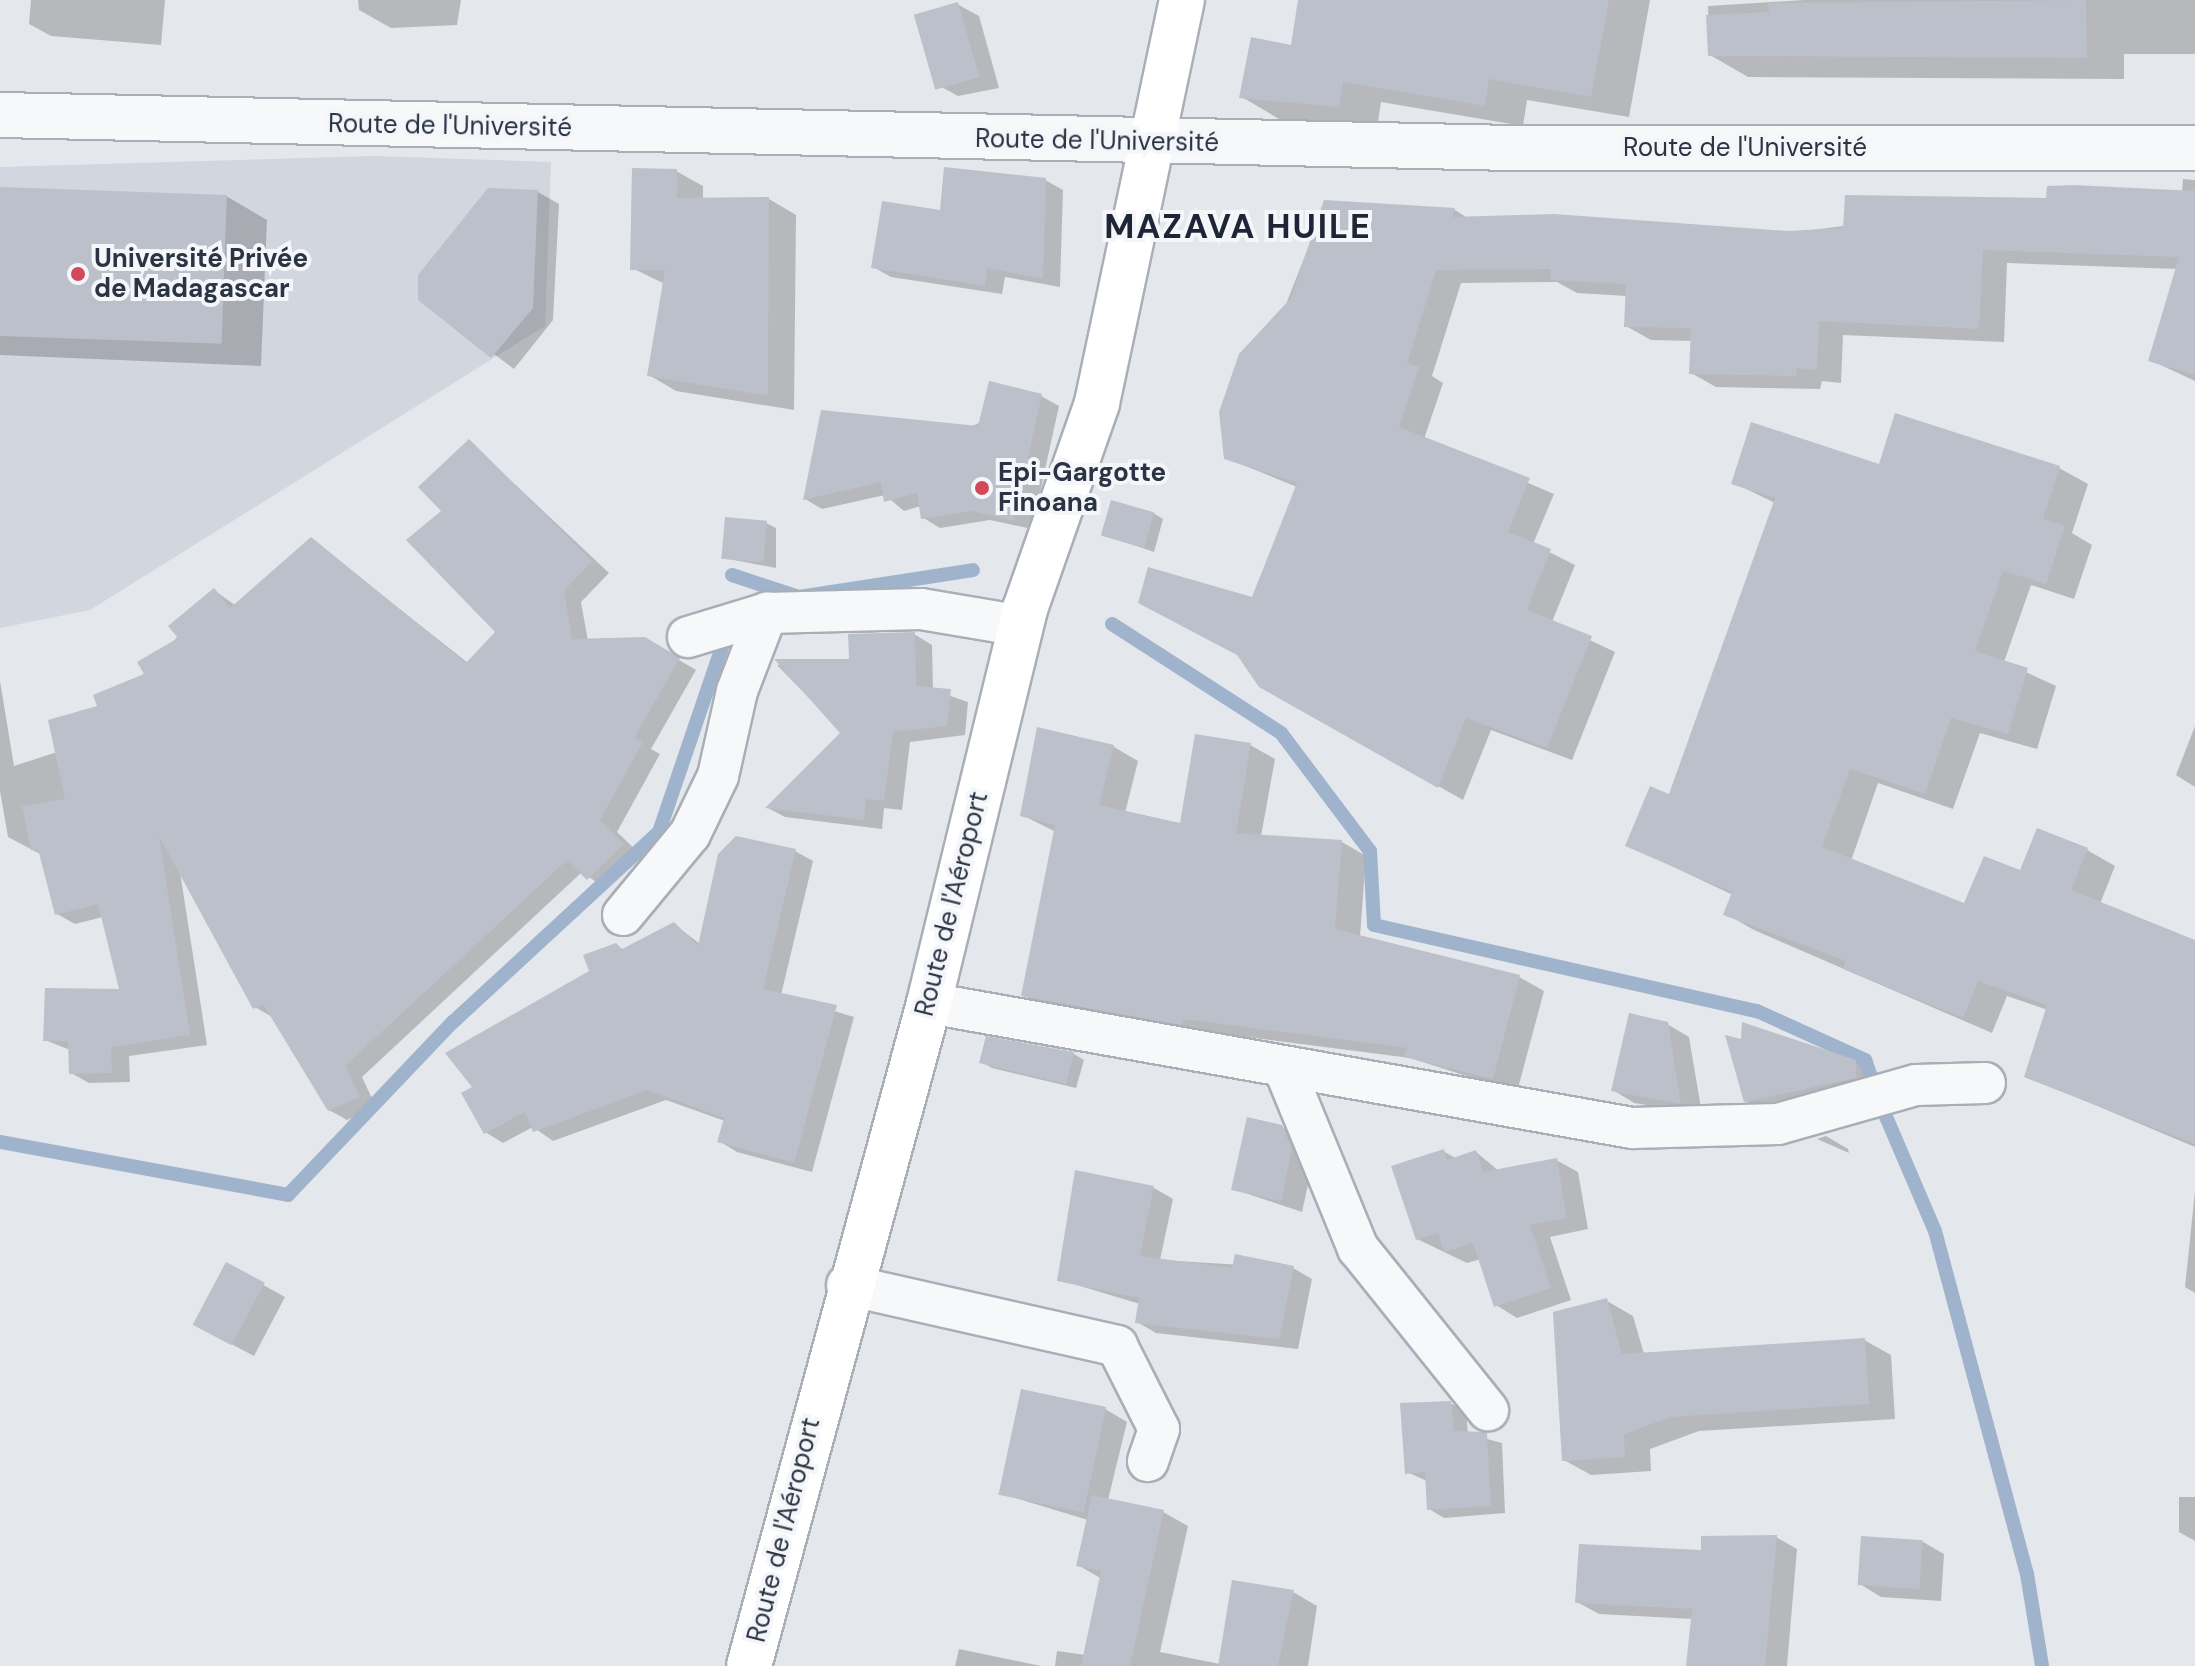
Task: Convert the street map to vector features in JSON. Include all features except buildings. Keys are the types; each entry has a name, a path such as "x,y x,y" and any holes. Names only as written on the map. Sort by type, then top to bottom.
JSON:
{"main road":[{"name":"Route de l'Aéroport","path":"749,1666 847,1285 929,1003 1021,626 1097,403 1156,143 1182,0"}],"street":[{"name":"Route de l'Université","path":"0,115 1156,143 2195,148"},
{"path":"688,637 767,613 921,609 1021,626"},
{"path":"623,915 690,834 718,776 737,691 767,613"},
{"path":"929,1003 1632,1128 1778,1124 1916,1085 1985,1083"},
{"path":"1284,1068 1358,1248 1488,1410"},
{"path":"847,1285 1117,1346 1159,1429 1148,1461"}],"shaded area":[{"path":"373,156 551,162 545,326 90,610 0,628 0,167"}],"waterway":[{"path":"732,575 799,597 973,570"},
{"path":"1112,624 1281,733 1370,851 1374,925 1757,1011 1865,1060 1874,1085"},
{"path":"0,1142 288,1195 453,1022 659,832 724,641"},
{"path":"1881,1105 1935,1231 2027,1574 2042,1666"}],"place":[{"name":"Université Privée de Madagascar","path":"78,274"},
{"name":"Epi-Gargotte Finoana","path":"982,488"}],"district":[{"name":"MAZAVA HUILE","path":"1238,227"}]}
